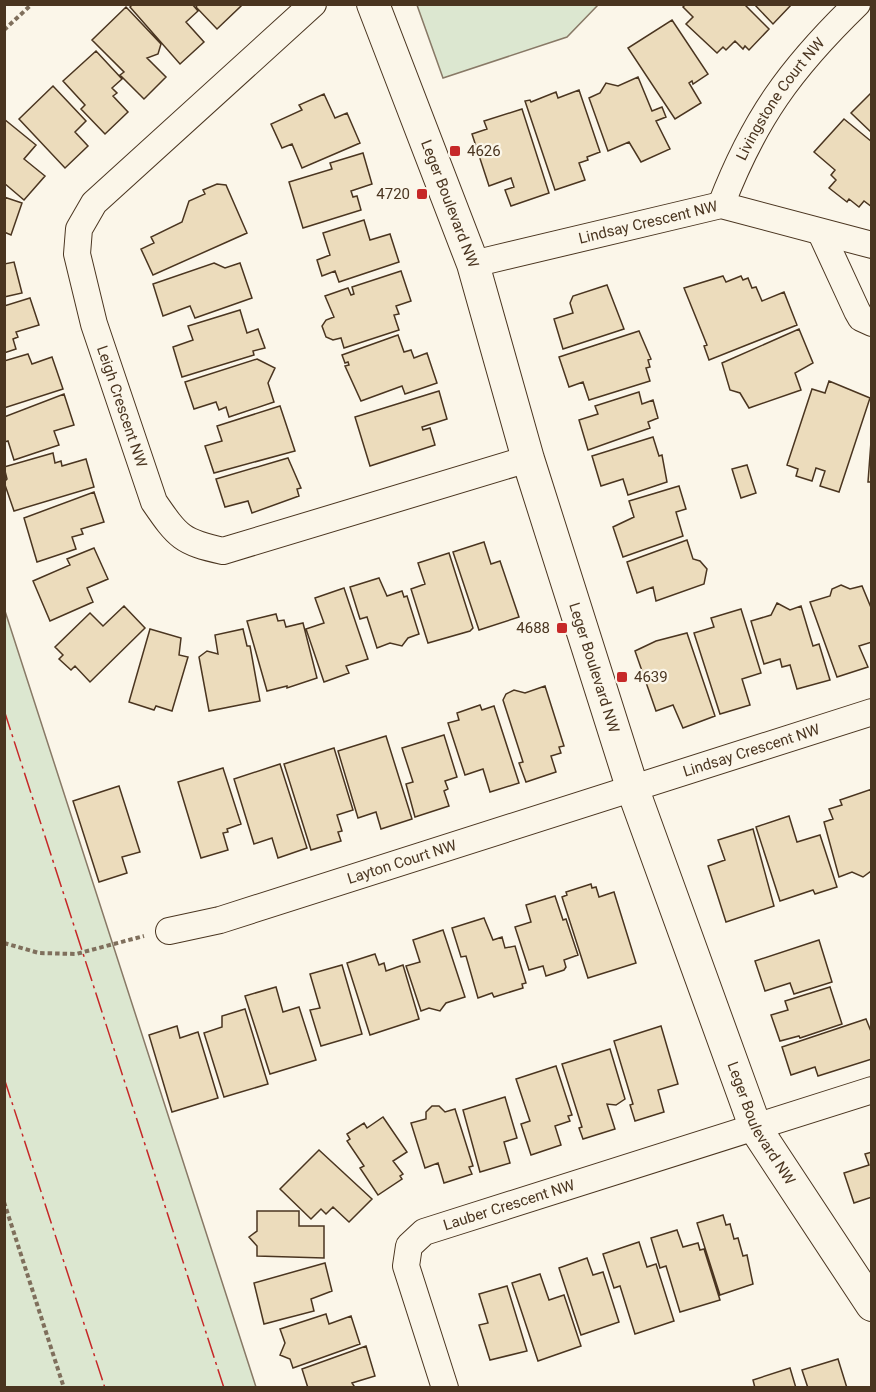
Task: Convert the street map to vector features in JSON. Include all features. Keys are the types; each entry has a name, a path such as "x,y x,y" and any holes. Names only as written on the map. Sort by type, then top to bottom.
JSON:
{"street":[{"name":"Leigh Crescent NW","path":"314,4 94,203 80,229 77,254 94,324 154,502 170,526 191,544 223,551 528,459"},
{"name":"Leger Boulevard NW","path":"373,4 473,264 528,459 632,787 756,1129 872,1305"},
{"name":"Livingstone Court NW","path":"720,205 738,161 769,104 815,45 857,4"},
{"name":"Lindsay Crescent NW","path":"473,264 720,205 872,245"},
{"path":"821,233 861,318 872,323"},
{"name":"Lindsay Crescent NW","path":"632,787 872,712"},
{"name":"Layton Court NW","path":"169,931 220,920 632,787"},
{"name":"Lauber Crescent NW","path":"445,1388 406,1266 409,1246 424,1232 756,1129 872,1090"}],"path":[{"path":"4,30 32,4"},
{"path":"4,943 39,953 76,954 169,931"},
{"path":"4,1202 63,1388"}],"green space":[{"path":"417,4 598,5 567,37 443,78"},
{"path":"5,611 256,1387 5,1387"}],"building":[{"path":"133,4 192,4 198,11 186,22 204,42 180,64 130,7"},
{"path":"198,4 240,4 241,6 217,29 196,7"},
{"path":"686,4 744,4 769,29 749,50 745,46 743,49 735,41 726,50 723,47 717,53 686,24 693,17 683,7"},
{"path":"754,4 792,4 773,24"},
{"path":"126,7 161,44 158,54 147,58 166,77 144,99 120,75 124,72 92,40"},
{"path":"672,20 708,74 693,84 692,81 689,83 701,103 675,119 628,48"},
{"path":"96,51 122,79 112,88 117,93 113,96 128,112 105,134 81,109 85,105 63,81"},
{"path":"638,77 652,111 662,107 666,117 656,121 670,149 641,162 629,142 608,151 589,98 600,93 606,83 618,86"},
{"path":"53,86 86,121 75,132 88,146 65,168 19,119"},
{"path":"579,90 600,152 579,163 585,180 555,190 525,101 530,100 531,102 556,92 558,98"},
{"path":"872,92 872,133 851,113"},
{"path":"324,94 335,118 347,113 360,143 302,168 292,144 282,148 271,124 302,110 299,105"},
{"path":"522,109 549,193 511,206 505,190 514,187 511,178 489,186 472,134 487,129 484,121"},
{"path":"4,119 36,145 24,159 45,176 24,200 4,183"},
{"path":"844,119 872,142 872,207 864,201 859,207 849,199 847,202 829,188 836,180 831,175 835,170 814,152"},
{"path":"363,153 372,184 351,191 353,197 357,196 361,210 303,228 289,182 332,169 330,163"},
{"path":"217,184 226,185 247,233 153,275 141,249 154,243 151,237 182,222 189,201 205,194 203,190"},
{"path":"4,197 22,203 11,235 4,232"},
{"path":"364,220 370,240 390,234 399,262 339,282 335,271 322,276 317,260 330,255 323,233"},
{"path":"14,262 22,293 4,297 4,264"},
{"path":"214,263 225,268 240,263 252,298 195,318 190,306 163,316 153,284"},
{"path":"401,271 411,301 396,306 399,314 394,315 399,330 344,348 341,338 333,340 326,337 322,326 326,320 334,317 325,296 348,288 351,295 354,294 352,287"},
{"path":"723,276 726,282 741,276 743,280 748,278 752,288 756,287 762,301 784,292 797,325 709,360 704,346 707,345 684,288"},
{"path":"607,285 624,329 563,349 554,319 573,313 570,303 573,296"},
{"path":"30,298 39,325 16,332 18,337 13,339 16,349 4,353 4,306"},
{"path":"240,310 247,333 258,329 265,348 253,351 254,355 182,377 173,347 193,340 188,326"},
{"path":"799,329 813,363 795,373 801,390 749,408 740,393 730,390 722,363"},
{"path":"639,331 651,359 648,360 650,367 646,368 650,381 589,400 583,382 569,387 559,357"},
{"path":"398,335 404,352 411,350 414,358 427,353 437,383 405,394 402,386 361,401 345,366 349,365 348,362 345,363 342,355"},
{"path":"28,354 32,364 52,357 63,389 4,408 4,361"},
{"path":"257,359 275,368 268,383 274,402 229,417 226,407 219,410 216,402 194,409 185,382"},
{"path":"829,381 870,398 839,492 820,486 825,471 816,468 812,481 796,476 798,469 787,465 812,389 825,393"},
{"path":"439,391 447,419 422,427 423,430 430,428 435,445 370,466 355,417"},
{"path":"639,392 642,404 653,400 658,418 648,422 650,428 588,450 579,420 598,414 595,406"},
{"path":"64,394 74,425 54,431 59,445 14,460 8,441 4,442 4,417"},
{"path":"280,406 295,451 214,473 205,446 222,441 217,426"},
{"path":"872,428 872,482 868,482"},
{"path":"653,437 659,456 662,455 667,482 628,495 623,479 601,486 592,456"},
{"path":"53,453 55,463 61,461 62,466 86,459 94,487 14,511 4,482 7,479 4,467"},
{"path":"288,458 301,488 297,489 299,496 252,513 248,501 225,507 216,479"},
{"path":"747,465 756,493 741,498 732,469"},
{"path":"679,486 686,509 676,512 683,536 623,557 613,527 634,517 629,501"},
{"path":"94,492 104,522 81,529 83,534 72,537 76,549 37,562 24,518"},
{"path":"687,540 693,559 700,561 707,569 704,584 656,601 653,587 637,593 627,562"},
{"path":"484,542 491,564 500,561 519,617 479,630 453,552"},
{"path":"94,548 108,579 87,588 93,602 50,621 33,581 70,565 67,559"},
{"path":"449,553 473,628 470,631 428,643 411,589 425,584 418,563"},
{"path":"379,578 387,596 402,591 404,597 407,596 419,634 408,638 402,646 390,643 377,648 367,617 360,619 350,587"},
{"path":"841,585 850,589 862,586 872,610 872,642 859,646 868,667 837,677 810,602 830,596 832,589"},
{"path":"344,588 368,659 346,666 349,673 324,682 306,629 324,623 315,598"},
{"path":"777,603 790,610 801,606 813,646 819,644 830,680 797,689 790,665 782,667 780,659 764,664 751,621 771,615"},
{"path":"124,606 145,628 90,682 75,666 71,670 59,659 63,655 55,647 90,613 103,626"},
{"path":"741,609 761,673 742,679 750,705 720,714 694,633 714,627 711,618"},
{"path":"276,614 278,621 284,620 286,627 303,623 317,678 287,688 287,686 267,691 247,621"},
{"path":"150,629 181,638 179,655 188,657 172,711 156,706 154,710 129,702"},
{"path":"243,629 247,646 250,646 260,701 209,711 199,657 207,651 218,654 215,635"},
{"path":"687,633 715,716 683,728 673,705 656,711 635,651 656,641"},
{"path":"545,686 564,746 559,747 561,753 551,756 556,772 526,782 519,763 523,762 503,700 506,694 514,690 525,693"},
{"path":"480,705 482,710 494,706 519,783 490,792 483,769 465,775 448,723 459,720 457,713"},
{"path":"444,735 457,777 445,781 448,789 444,791 449,806 415,817 406,784 413,782 402,748"},
{"path":"386,736 412,819 381,829 376,812 358,818 338,751"},
{"path":"334,748 353,810 337,815 342,831 338,832 341,841 311,850 284,764"},
{"path":"280,764 307,848 278,858 272,838 254,844 234,779"},
{"path":"223,768 241,824 223,833 228,850 201,858 178,782"},
{"path":"119,786 140,852 122,857 127,873 99,882 73,801"},
{"path":"872,789 871,871 863,877 852,872 839,877 824,822 833,819 829,809 842,805 840,800"},
{"path":"789,816 797,842 820,835 837,887 815,894 813,890 780,901 756,827"},
{"path":"753,829 774,906 726,922 708,866 725,860 718,840"},
{"path":"591,884 592,888 596,887 599,897 614,892 636,963 588,978 562,897 567,895 566,892"},
{"path":"555,896 563,920 566,919 578,955 564,960 566,967 564,970 546,976 543,966 529,970 515,927 531,922 526,905"},
{"path":"484,918 493,940 502,937 505,948 515,946 526,983 522,984 523,988 494,997 492,993 478,998 466,956 461,957 452,928"},
{"path":"443,930 465,997 446,1003 440,1011 429,1008 421,1011 406,966 420,962 413,940"},
{"path":"819,940 832,982 794,994 790,983 765,991 755,961"},
{"path":"375,954 379,965 384,963 386,971 403,965 419,1019 370,1035 347,963"},
{"path":"342,965 362,1034 321,1046 310,1010 320,1008 310,974"},
{"path":"276,987 283,1012 299,1007 316,1060 270,1074 245,996"},
{"path":"830,987 842,1024 800,1038 799,1036 780,1041 771,1015 788,1010 785,1001"},
{"path":"245,1009 268,1084 224,1097 204,1033 222,1027 222,1016"},
{"path":"866,1019 872,1034 872,1059 818,1076 815,1067 791,1075 782,1047"},
{"path":"177,1026 180,1038 198,1032 218,1098 172,1112 149,1035"},
{"path":"661,1026 678,1084 658,1090 664,1112 635,1121 630,1105 633,1104 614,1041"},
{"path":"610,1049 625,1099 616,1105 607,1104 615,1129 583,1139 579,1128 582,1127 562,1064"},
{"path":"556,1066 572,1115 568,1116 570,1121 555,1126 561,1145 531,1155 521,1124 530,1121 516,1079"},
{"path":"505,1097 517,1138 504,1142 510,1163 480,1172 463,1110"},
{"path":"432,1106 439,1106 445,1112 455,1109 473,1166 469,1167 472,1174 444,1183 438,1163 425,1168 411,1123 426,1119 426,1112"},
{"path":"383,1117 407,1152 393,1161 403,1174 400,1176 402,1179 378,1195 360,1168 364,1166 347,1141 350,1139 347,1134 364,1123 367,1128"},
{"path":"319,1150 372,1199 349,1222 333,1207 326,1214 321,1209 311,1219 280,1189"},
{"path":"872,1152 872,1197 854,1203 844,1173 869,1165 865,1154"},
{"path":"257,1211 299,1211 299,1226 324,1226 324,1258 257,1256 257,1246 249,1237 257,1231"},
{"path":"723,1215 726,1225 730,1224 734,1239 738,1238 743,1256 747,1255 753,1284 720,1295 697,1223"},
{"path":"677,1230 683,1247 698,1243 700,1250 704,1249 720,1300 680,1312 666,1266 660,1268 651,1238"},
{"path":"639,1242 647,1267 656,1264 674,1321 635,1334 620,1286 614,1288 603,1254"},
{"path":"587,1258 593,1275 603,1272 619,1322 581,1335 559,1268"},
{"path":"325,1263 332,1291 311,1299 314,1311 264,1324 254,1283"},
{"path":"540,1274 549,1300 564,1295 581,1346 538,1361 512,1283"},
{"path":"507,1286 527,1351 490,1360 479,1325 488,1323 479,1294"},
{"path":"326,1314 329,1324 351,1316 360,1344 293,1368 290,1359 280,1355 285,1343 280,1329"},
{"path":"366,1346 375,1376 352,1383 354,1386 350,1388 308,1388 302,1369"},
{"path":"838,1359 847,1388 808,1388 802,1370"},
{"path":"790,1368 796,1388 755,1388 753,1380"}],"power":[{"path":"4,710 224,1388"},
{"path":"4,1078 105,1388"}],"place":[{"name":"4626","path":"455,151"},
{"name":"4720","path":"422,194"},
{"name":"4688","path":"562,628"},
{"name":"4639","path":"622,677"}]}
